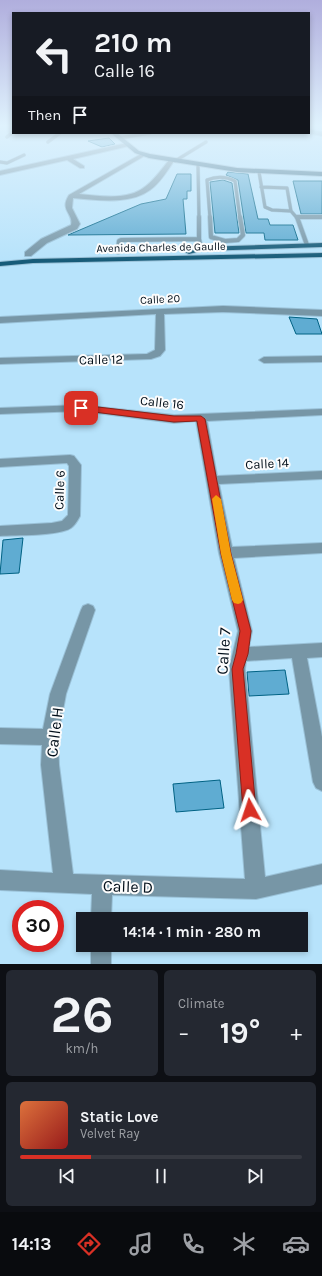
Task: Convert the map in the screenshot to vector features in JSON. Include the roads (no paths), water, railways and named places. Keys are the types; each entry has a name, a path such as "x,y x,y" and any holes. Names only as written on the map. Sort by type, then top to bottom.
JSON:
{"main road":[{"path":"190,255 201,248 232,244 322,245"},
{"name":"Avenida Charles de Gaulle","path":"0,264 322,250"},
{"name":"Avenida Charles de Gaulle","path":"0,256 118,252 190,255 322,255"},
{"path":"190,255 231,261 322,259"}],"street":[{"path":"28,254 44,241 74,227 76,224 75,219 68,209 67,203 71,196 115,171"},
{"path":"71,196 122,196 137,194 147,189 164,171"},
{"path":"248,171 322,174"},
{"name":"Calle 20","path":"0,320 223,309 322,313"},
{"name":"Calle 12","path":"0,361 148,358 157,354 160,350 160,311"},
{"path":"264,360 322,359"},
{"name":"Calle 16","path":"0,411 81,408 174,419 201,419 322,412"},
{"name":"Calle 7","path":"201,419 226,554 245,631 242,654 238,669 256,889"},
{"name":"Calle 6","path":"0,463 70,459 75,464 74,516 66,524 52,528 0,531"},
{"name":"Calle 14","path":"213,480 322,475"},
{"path":"226,554 322,548"},
{"name":"Calle H","path":"64,883 50,765 50,737 58,694 88,610"},
{"path":"242,654 322,650"},
{"path":"298,652 322,782"},
{"path":"0,736 50,737"},
{"name":"Calle D","path":"0,880 102,885 256,889 322,874"},
{"path":"101,912 102,885"},
{"path":"101,952 101,964"}],"lane":[{"path":"198,171 199,239 201,248"},
{"path":"214,177 215,171"},
{"path":"259,172 264,207 272,210 291,211 297,217 307,245"},
{"path":"214,177 227,177 235,181 243,235 232,244 211,237 206,180 214,177"},
{"path":"261,187 286,188 291,211"},
{"path":"297,217 322,217"},
{"path":"118,252 119,241 121,240 199,239"}]}
